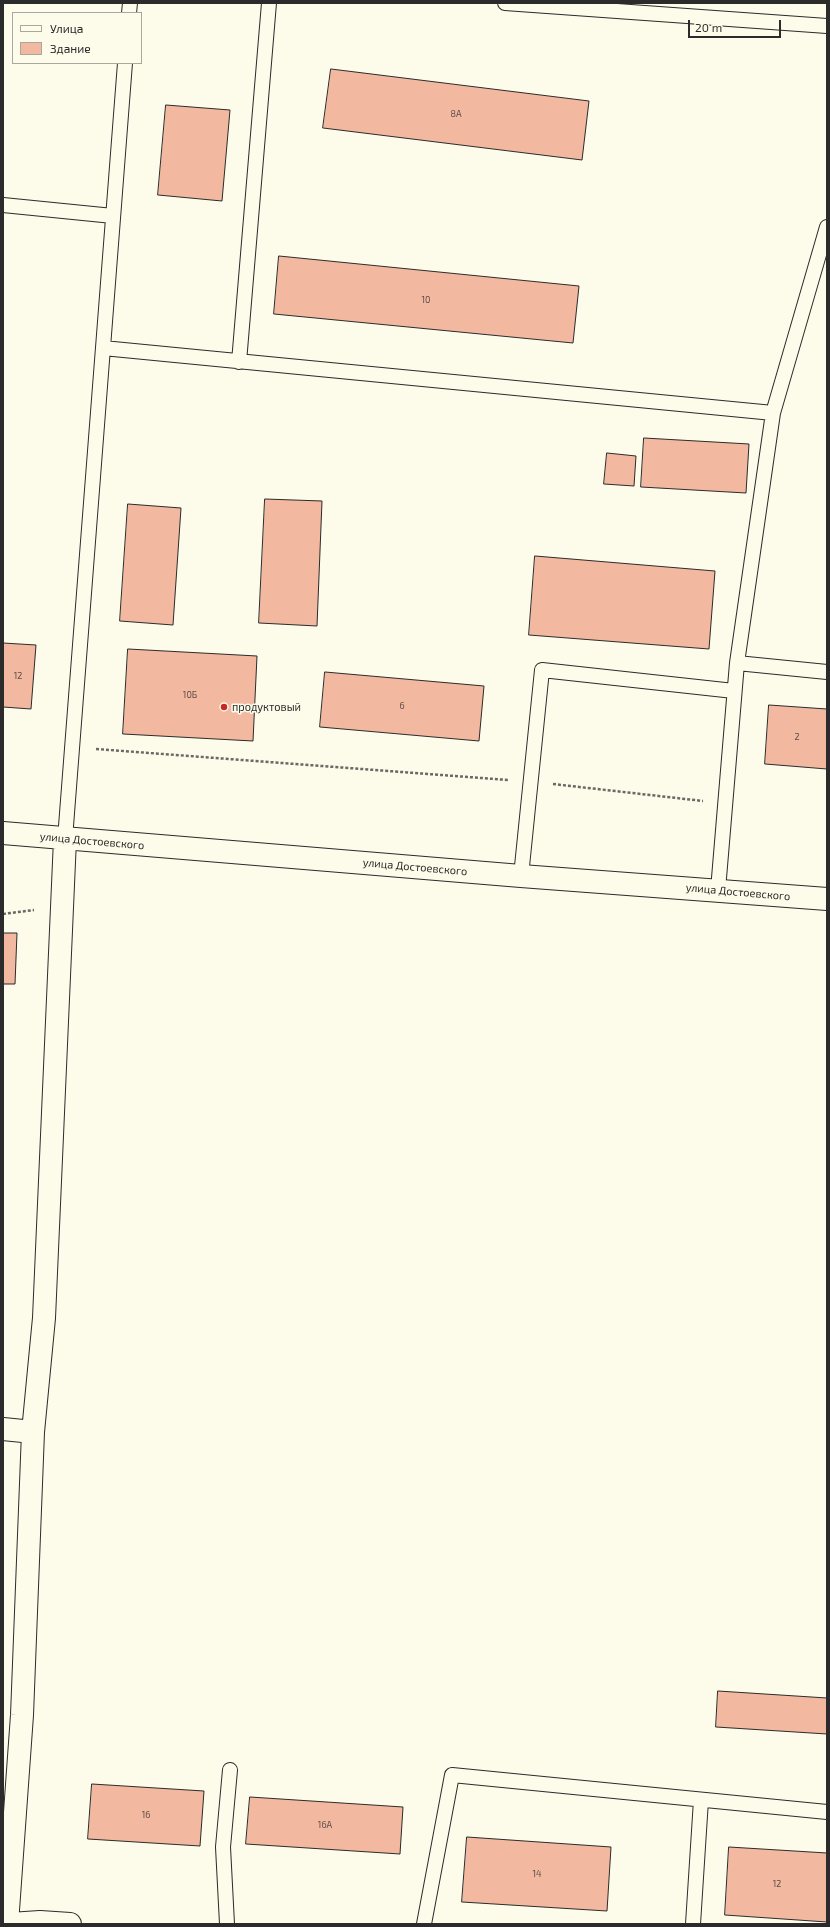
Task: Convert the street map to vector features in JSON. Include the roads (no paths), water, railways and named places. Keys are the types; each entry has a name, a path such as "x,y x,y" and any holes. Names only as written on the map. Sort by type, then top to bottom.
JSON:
{"street":[{"name":"улица Достоевского","path":"3,833 521,876 827,899"},
{"path":"5,1924 22,1715 33,1432 44,1318 65,839"},
{"path":"3,1429 33,1432"},
{"path":"10,1924 40,1922 70,1924"}],"lane":[{"path":"239,362 269,3"},
{"path":"505,3 827,26"},
{"path":"65,839 125,64"},
{"path":"3,205 113,216"},
{"path":"718,890 737,663 773,413 827,227"},
{"path":"103,348 773,413"},
{"path":"737,663 827,672"},
{"path":"521,876 542,670 734,691"},
{"path":"227,1924 223,1847 230,1770"},
{"path":"424,1924 452,1775 827,1812"},
{"path":"693,1924 701,1800"}],"place":[{"name":"продуктовый","path":"224,707"}]}
